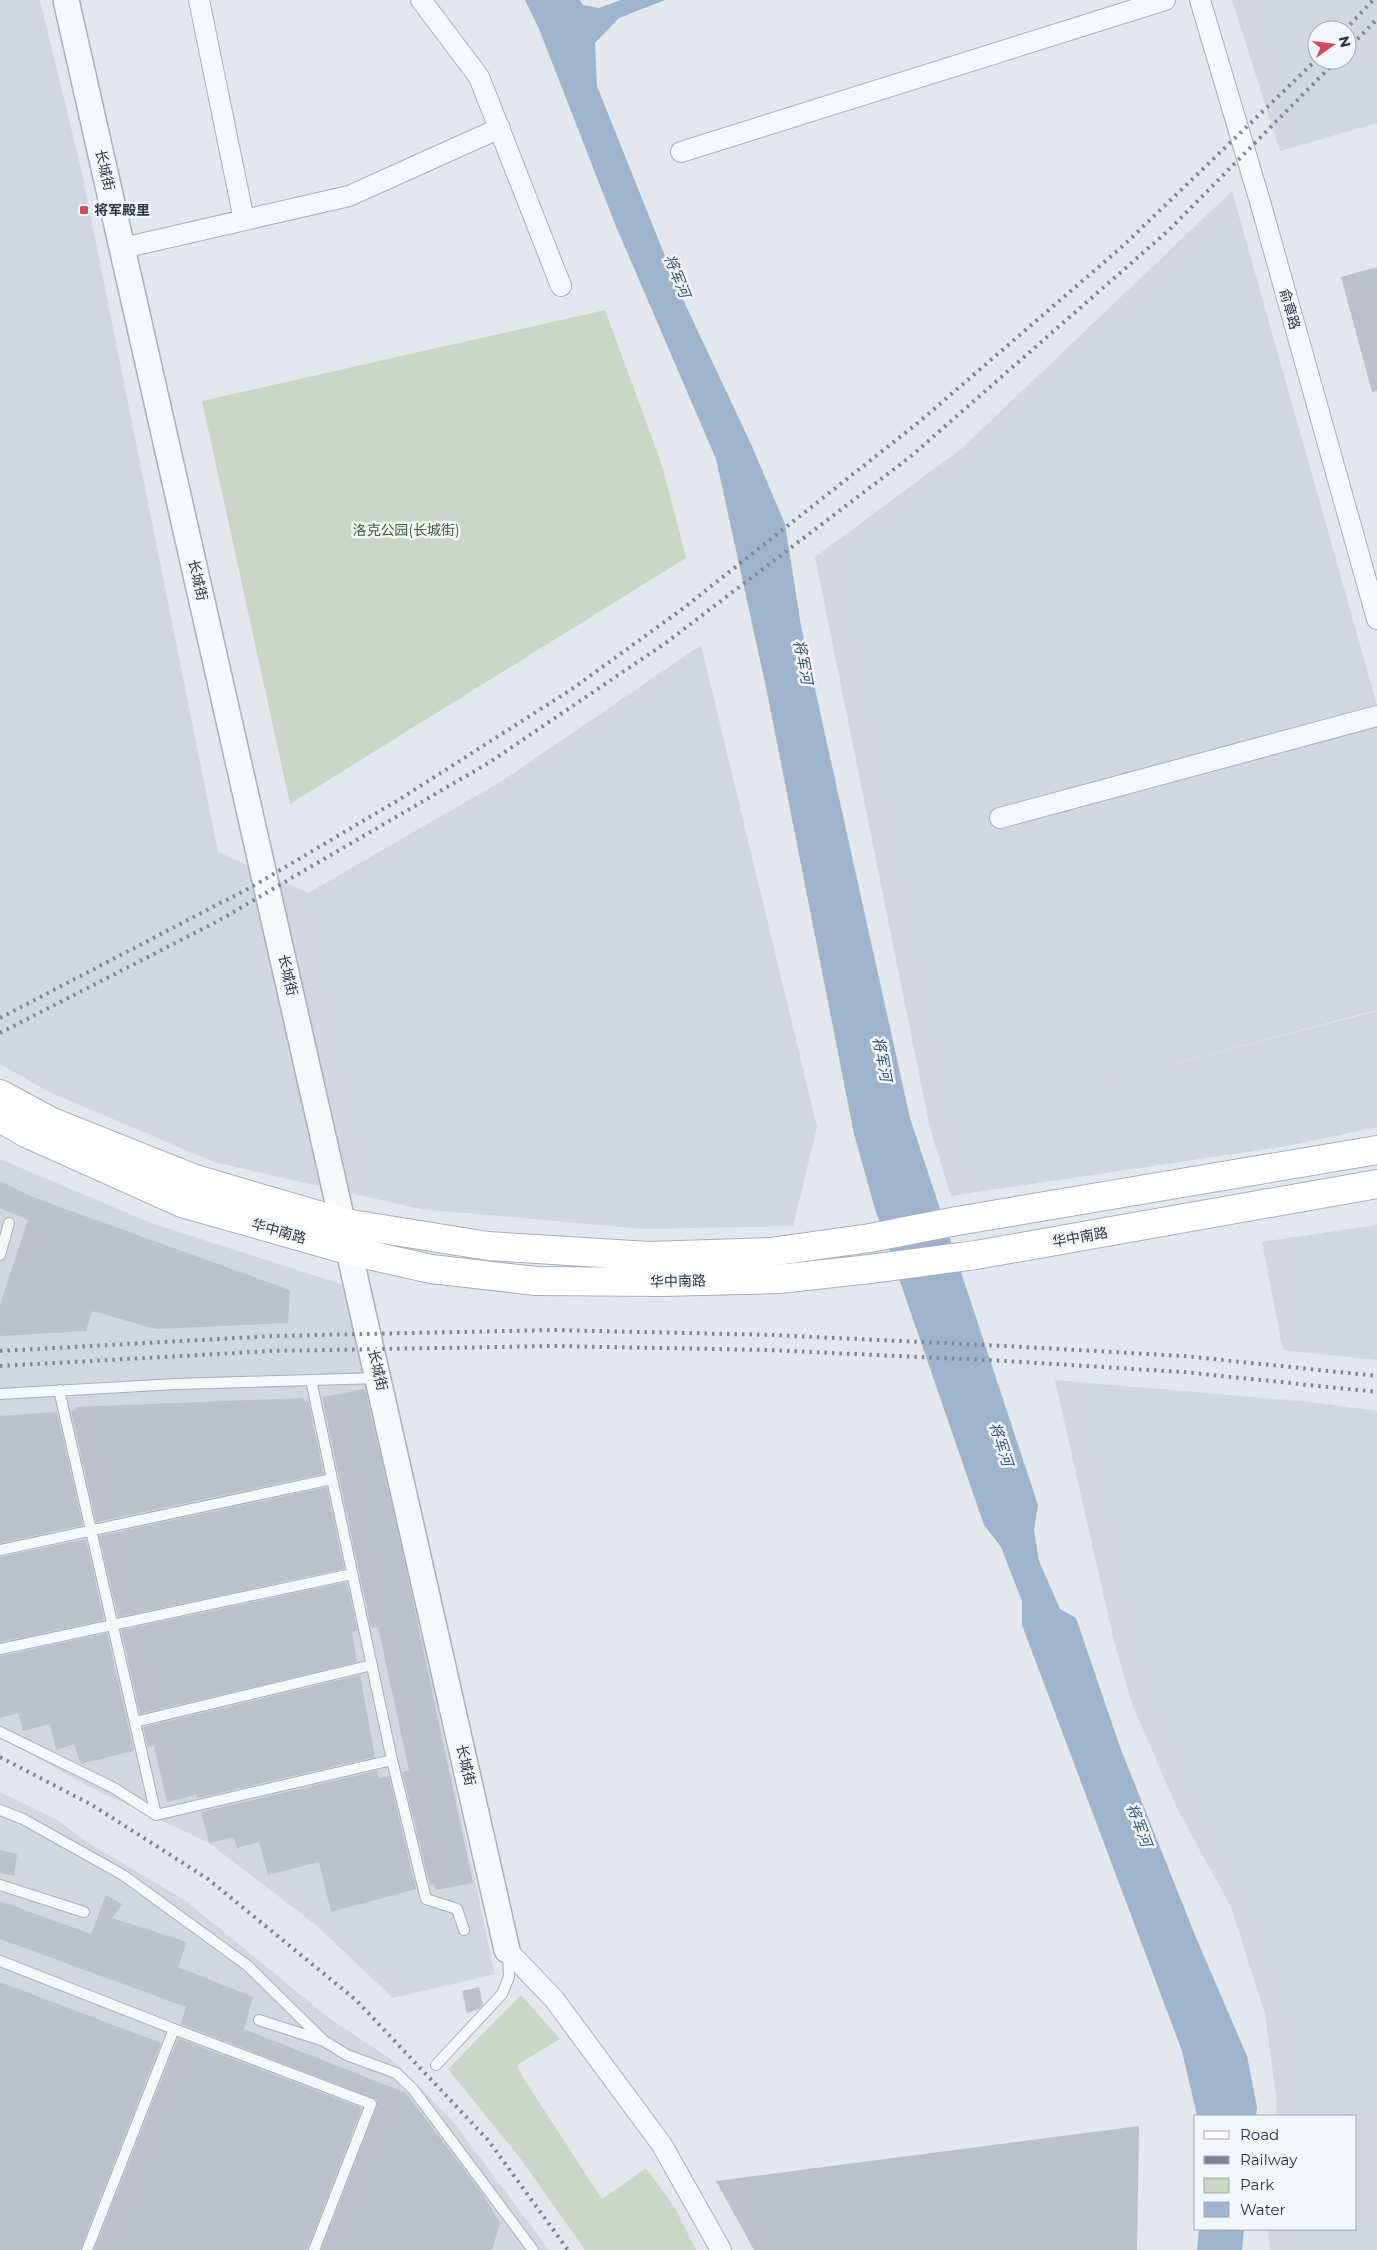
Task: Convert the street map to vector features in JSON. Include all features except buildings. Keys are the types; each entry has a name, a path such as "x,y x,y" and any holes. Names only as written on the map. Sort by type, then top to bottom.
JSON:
{"main road":[{"name":"华中南路","path":"0,1094 52,1122 195,1180 345,1223 488,1246 648,1256 770,1252 870,1238 957,1221 1377,1150"},
{"name":"华中南路","path":"0,1118 26,1132 182,1203 351,1251 431,1269 536,1281 662,1282 778,1279 870,1269 976,1255 1377,1184"}],"street":[{"name":"长城街","path":"66,0 345,1223 508,1950"},
{"path":"199,0 244,220"},
{"path":"422,0 478,77 500,128 561,286"},
{"path":"680,152 1165,0"},
{"name":"俞章路","path":"1200,0 1262,205 1377,619"},
{"path":"123,248 349,196 500,128"},
{"path":"1000,818 1377,716"},
{"path":"508,1950 554,1999 662,2145 721,2250"}],"lane":[{"path":"0,1255 9,1223"},
{"path":"0,1394 176,1384 380,1378"},
{"path":"311,1380 392,1760 426,1900 457,1909 464,1930"},
{"path":"59,1390 156,1815"},
{"path":"0,1550 332,1479"},
{"path":"0,1650 352,1574"},
{"path":"134,1722 372,1665"},
{"path":"0,1732 114,1788 156,1815 392,1760"},
{"path":"0,1810 23,1819 123,1875 248,1966 324,2041"},
{"path":"0,1885 84,1912"},
{"path":"436,2065 502,1994 509,1977 508,1950"},
{"path":"0,1962 371,2104 314,2250"},
{"path":"259,2020 324,2041 347,2054 396,2073 415,2087 530,2248"},
{"path":"86,2250 174,2030"}],"shaded area":[{"path":"0,0 40,0 82,173 218,852 308,893 502,781 701,645 817,1127 793,1226 644,1229 420,1209 214,1162 49,1092 0,1064"},
{"path":"1232,0 1377,0 1377,123 1280,151"},
{"path":"1232,191 1377,705 1377,1010 1066,1092 1377,1011 1377,1127 1287,1146 951,1196 930,1128 815,557 961,449"},
{"path":"0,1159 151,1223 347,1286 495,1974 393,1998 317,1926 209,1843 92,1788 0,1737"},
{"path":"1377,1225 1377,1360 1283,1350 1262,1242"},
{"path":"1055,1380 1311,1402 1377,1411 1377,2250 1270,2250 1268,2230 1357,2230 1357,2115 1276,2115 1277,2104 1265,2014 1231,1907 1178,1810 1132,1704 1113,1637"},
{"path":"0,1792 57,1820 92,1845 186,1901 329,2018 395,2062 452,2120 549,2250 0,2250"}],"green space":[{"name":"洛克公园(长城街)","path":"605,310 662,465 686,558 290,804 202,401"},
{"path":"521,1995 560,2039 517,2065 522,2076 602,2199 646,2168 675,2208 696,2250 585,2250 520,2158 448,2069"}],"water":[{"name":"将军河","path":"525,0 580,0 583,5 599,8 621,0 665,0 619,18 595,43 597,86 679,291 751,444 785,524 801,626 910,1118 1038,1505 1034,1530 1039,1561 1060,1609 1076,1618 1120,1747 1197,1940 1247,2056 1257,2107 1256,2115 1197,2115 1182,2051 1022,1625 1022,1601 1001,1547 984,1525 875,1209 854,1134 767,692 716,459 615,224 539,29"},
{"path":"1199,2230 1244,2230 1242,2250 1197,2250"}],"railway":[{"path":"1354,20 1373,0"},
{"path":"1357,40 1377,19"},
{"path":"0,1018 255,885 400,799 572,689 681,610 919,422 1124,245 1307,69"},
{"path":"0,1033 218,921 490,762 667,642 910,457 1169,230 1327,70"},
{"path":"0,1351 273,1336 553,1330 772,1335 1006,1346 1184,1356 1377,1376"},
{"path":"0,1366 271,1351 552,1346 768,1350 1006,1361 1183,1372 1377,1392"},
{"path":"0,1757 92,1805 208,1879 356,2000 488,2140 568,2250"}],"place":[{"name":"将军殿里","path":"84,210"}]}
